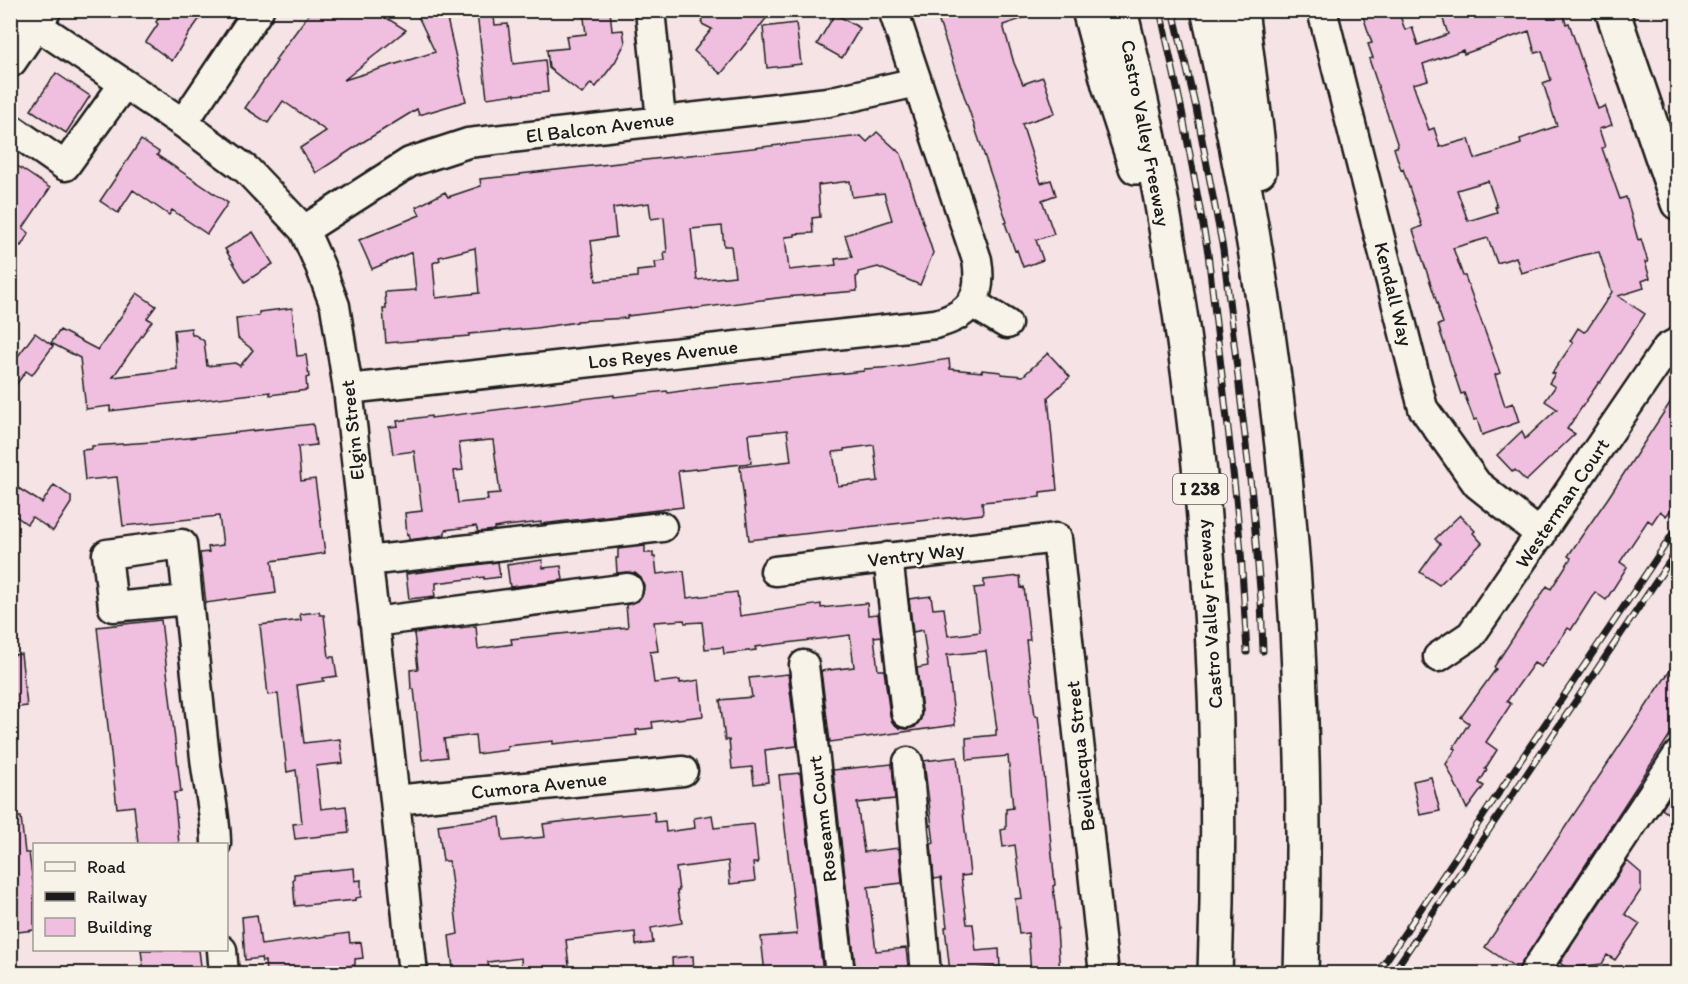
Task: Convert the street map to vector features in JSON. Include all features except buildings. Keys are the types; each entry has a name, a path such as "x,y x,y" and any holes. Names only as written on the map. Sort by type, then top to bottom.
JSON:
{"main road":[{"path":"1089,10 1109,85 1175,289"},
{"name":"Castro Valley Freeway","path":"1120,10 1145,122 1175,289 1188,373 1206,542 1217,798 1215,974"},
{"path":"1208,10 1245,189 1282,444 1297,616 1303,786 1301,974"},
{"path":"1241,10 1259,165 1259,275"},
{"path":"1612,10 1677,203"},
{"path":"10,60 33,15"}],"street":[{"path":"183,123 259,10"},
{"path":"650,10 661,120"},
{"path":"893,10 977,260 979,284 972,303 1007,324"},
{"name":"Kendall Way","path":"1322,10 1423,408 1477,484 1541,535"},
{"name":"Elgin Street","path":"33,15 124,84 183,123 247,170 303,230 336,306 348,389 413,974"},
{"name":"El Balcon Avenue","path":"303,230 410,162 468,143 828,102 917,82"},
{"path":"10,128 65,166 124,84"},
{"name":"Los Reyes Avenue","path":"348,389 935,324 955,316 972,303"},
{"name":"Westerman Court","path":"1438,657 1471,635 1667,348 1677,342"},
{"path":"367,561 663,527"},
{"name":"Ventry Way","path":"775,571 1057,538"},
{"name":"Bevilacqua Street","path":"1057,538 1104,974"},
{"path":"888,558 906,714"},
{"path":"374,628 628,588"},
{"path":"188,600 208,788 216,826 216,843"},
{"path":"374,628 591,610"},
{"name":"Roseann Court","path":"804,665 840,974"},
{"path":"1533,974 1677,755"},
{"path":"908,762 926,974"},
{"name":"Cumora Avenue","path":"395,800 683,771"},
{"path":"222,951 224,974"}],"railway":[{"path":"1160,10 1182,111 1208,253 1236,498 1247,652"},
{"path":"1173,10 1196,108 1223,249 1252,496 1263,651"},
{"path":"1377,974 1678,526"},
{"path":"1392,974 1678,549"}]}
